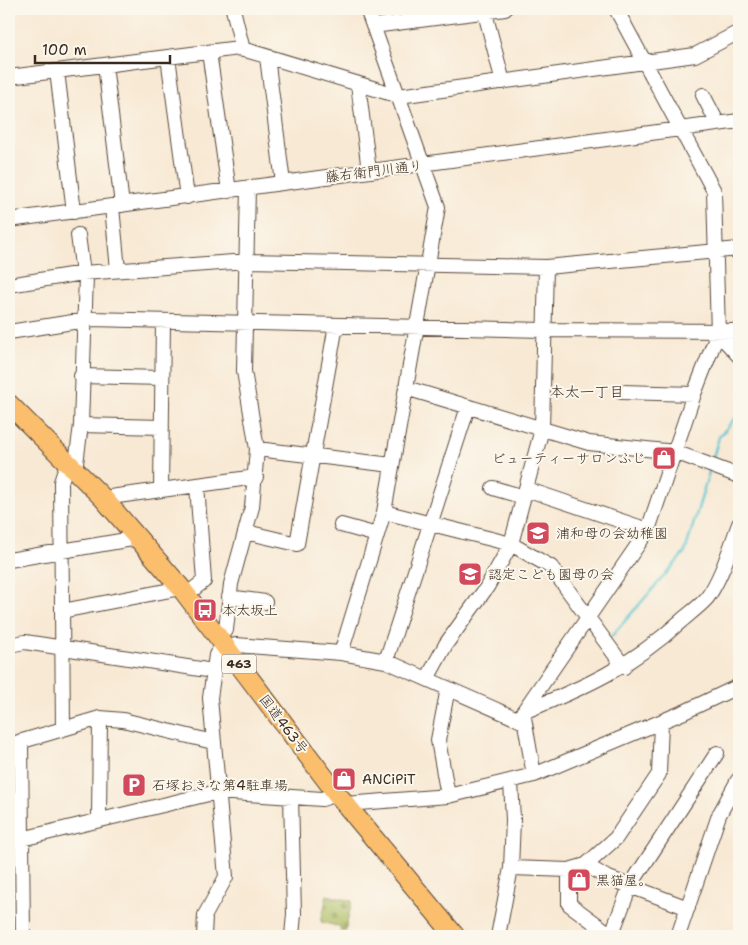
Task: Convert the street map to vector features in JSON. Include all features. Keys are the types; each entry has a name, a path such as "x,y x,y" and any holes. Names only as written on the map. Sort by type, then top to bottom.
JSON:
{"highway":[{"name":"国道463号","path":"9,404 103,498 138,538 223,643 341,799 455,936"}],"street":[{"path":"233,9 243,50"},
{"path":"342,653 384,512 438,207 367,9"},
{"path":"373,26 485,10 505,9"},
{"path":"534,775 523,717 648,530 694,394 718,333 714,192 682,129 616,9"},
{"path":"485,10 503,82"},
{"path":"9,76 209,52 243,50 399,96 695,55 739,32"},
{"path":"209,52 228,191"},
{"path":"168,57 187,197"},
{"path":"267,57 283,183"},
{"path":"105,65 117,206 118,270"},
{"path":"57,71 74,212"},
{"path":"358,84 369,171"},
{"path":"703,95 718,124"},
{"name":"藤右衛門川通り","path":"9,220 739,121"},
{"path":"204,936 205,915 226,877 210,698 216,655 223,643 226,630 231,584 246,532 256,477 258,449 244,371 248,261 248,188"},
{"path":"63,729 61,482 71,468 82,425 86,276 83,273 78,235"},
{"path":"9,285 83,273 248,261 546,267 739,249"},
{"path":"427,679 446,644 487,588 511,544 542,429 546,267"},
{"path":"9,332 84,320 543,330 739,332"},
{"path":"161,490 164,322"},
{"path":"246,532 297,544 336,325"},
{"path":"718,333 739,356"},
{"path":"82,376 162,378"},
{"path":"406,388 589,443 675,452 739,476"},
{"path":"621,392 694,394"},
{"path":"386,661 468,407"},
{"path":"82,425 162,427"},
{"path":"258,449 392,465"},
{"path":"103,498 256,477"},
{"path":"62,610 183,592 204,581 197,485"},
{"path":"493,488 525,493 648,530"},
{"path":"384,512 511,544 551,567 624,667"},
{"path":"223,643 342,653 386,661 448,688 523,717 624,667 671,631 707,598 720,573 739,524"},
{"path":"341,525 377,535"},
{"path":"9,560 138,538"},
{"path":"229,597 265,602"},
{"path":"9,645 25,642 214,671"},
{"path":"15,840 217,792 322,799 448,796 534,775 661,722 739,686"},
{"path":"448,688 438,740 448,796"},
{"path":"23,936 15,840 15,743 100,718 123,720 213,742"},
{"path":"100,718 100,819"},
{"path":"511,868 569,870 586,865 616,838 659,774 661,722"},
{"path":"569,870 569,904 611,935 630,886 717,753"},
{"path":"678,936 719,815 738,780"},
{"path":"498,936 511,868 513,820 511,782"},
{"path":"291,797 294,914 292,936"},
{"path":"586,865 606,877 688,908"}],"green space":[{"path":"327,895 352,901 345,932 340,931 341,927 321,922"}],"waterway":[{"path":"712,461 719,437 739,414"},
{"path":"610,638 685,552 710,469"}],"place":[{"name":"ビューティーサロンふじ","path":"664,458"},
{"name":"浦和母の会幼稚園","path":"538,533"},
{"name":"認定こども園母の会","path":"470,574"},
{"name":"本太坂上","path":"205,610"},
{"name":"ANCiPiT","path":"344,779"},
{"name":"石塚おきな第4駐車場","path":"134,785"},
{"name":"黒猫屋。","path":"579,880"}],"district":[{"name":"本太一丁目","path":"587,392"}]}
